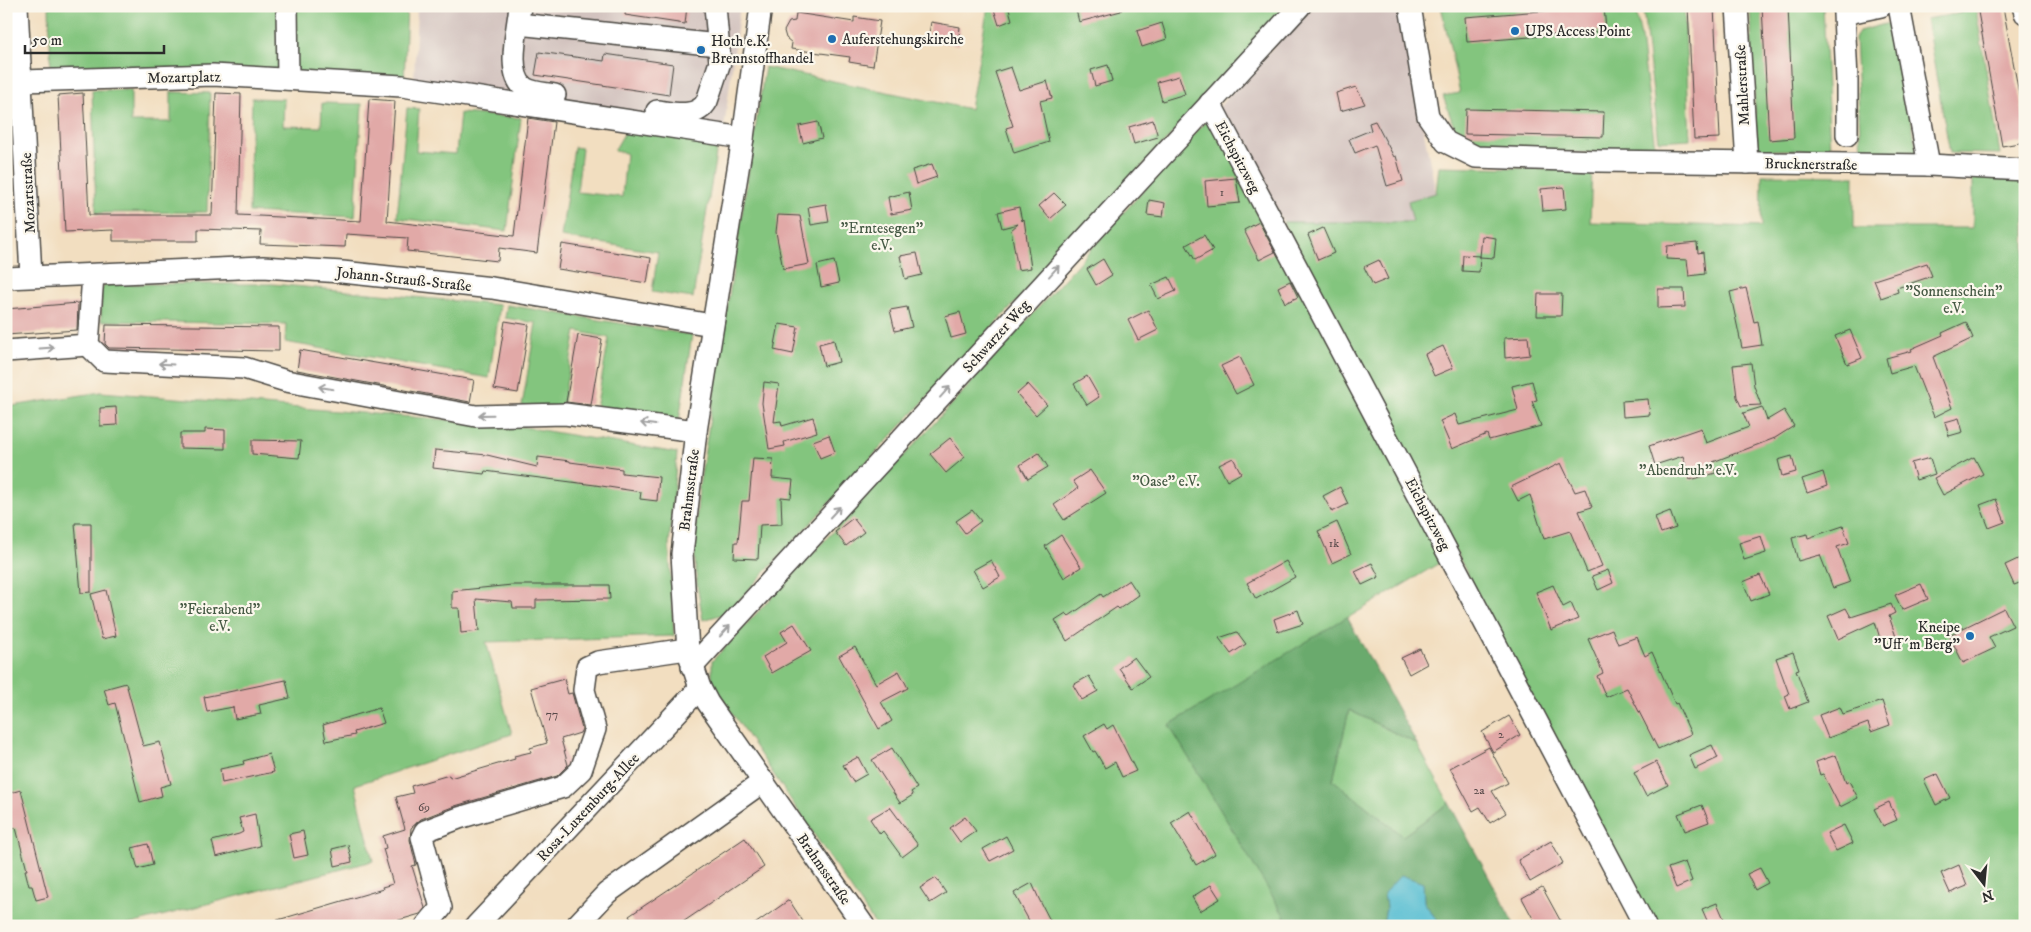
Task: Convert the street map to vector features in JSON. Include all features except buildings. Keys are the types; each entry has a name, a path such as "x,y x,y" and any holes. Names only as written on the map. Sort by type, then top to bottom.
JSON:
{"street":[{"path":"17,6 23,81"},
{"path":"287,6 288,79"},
{"path":"715,6 719,54 704,107 688,113 677,114 533,92 519,84 514,72 519,15 719,54 752,67"},
{"name":"Brahmsstraße","path":"761,6 743,138 696,431 682,554 690,659 700,688 864,926"},
{"name":"Schwarzer Weg","path":"690,659 935,404 1120,198 1300,6"},
{"name":"Brucknerstraße","path":"1410,6 1428,116 1446,142 1476,157 1598,161 1929,165 2025,170"},
{"name":"Mahlerstraße","path":"1736,6 1747,163"},
{"path":"1847,135 1848,80 1843,10 1881,6"},
{"path":"1898,6 1929,165"},
{"path":"2023,6 2025,13"},
{"name":"Mozartplatz","path":"23,81 213,75 421,88 743,138"},
{"name":"Mozartstraße","path":"23,81 31,276"},
{"name":"Eichspitzweg","path":"1210,103 1645,926"},
{"name":"Johann-Strauß-Straße","path":"6,278 263,267 342,272 492,288 712,324"},
{"path":"93,275 88,345 104,361 244,368 286,381 476,416 574,415 696,431"},
{"path":"6,351 88,345"},
{"path":"426,926 441,908 422,837 425,831 459,818 563,787 582,770 595,729 584,690 587,666 680,650 690,659"},
{"name":"Rosa-Luxemburg-Allee","path":"476,926 700,688"},
{"path":"576,926 607,893 764,781"}],"shaded area":[{"path":"417,6 740,6 724,129 414,82"},
{"path":"1311,6 1399,6 1436,193 1414,222 1283,222 1217,109"}],"green space":[{"path":"49,6 407,6 404,82 51,76"},
{"name":"\"Erntesegen\" e.V.","path":"988,6 1291,6 727,613 703,620 697,585 694,547 699,488 765,67 970,109"},
{"path":"1441,6 1635,6 1655,147 1607,153 1473,150 1457,135 1443,96 1460,93"},
{"path":"1660,6 1684,6 1690,139 1659,141 1643,9"},
{"path":"1750,6 1823,6 1830,150 1757,150"},
{"path":"1961,6 1983,6 1983,9 1976,10 2000,154 1950,153 1926,19 1962,13"},
{"path":"1889,23 1895,28 1917,152 1861,151 1855,39 1859,31"},
{"path":"92,90 131,90 131,122 171,122 171,92 210,93 207,212 96,213"},
{"path":"252,98 284,99 283,126 321,127 322,103 362,104 355,217 249,212"},
{"path":"407,108 419,109 416,151 456,154 460,113 521,118 507,231 397,218"},
{"name":"\"Oase\" e.V.","path":"1211,115 1446,559 1169,725 1286,917 1273,926 876,926 712,683 712,661 955,401"},
{"path":"628,127 718,141 693,298 652,292 658,252 561,237 574,147 582,148 577,192 622,197 626,153 614,151"},
{"name":"\"Abendruh\" e.V.","path":"1439,166 1592,170 1590,222 1761,227 1762,175 1854,176 1854,228 1973,228 1973,175 2025,177 2025,926 1652,926 1283,222 1413,222 1408,201 1436,193"},
{"path":"105,284 272,284 500,305 489,378 285,342 286,324 101,321 101,291"},
{"path":"507,305 692,335 679,421 596,409 609,338 576,331 562,407 522,406 536,323 505,318"},
{"name":"\"Feierabend\" e.V.","path":"101,392 512,425 677,453 669,545 674,636 486,642 512,734 355,785 373,861 123,926 6,926 6,407"},
{"path":"1347,617 1417,744 1349,710 1333,780 1403,836 1449,803 1515,926 1441,926 1424,902 1423,883 1384,893 1386,907 1383,926 1273,926 1285,917 1169,725"},
{"path":"1349,710 1417,744 1449,803 1403,836 1333,780"}],"water":[{"path":"1401,875 1423,883 1424,902 1441,926 1383,926 1386,907 1384,893"}],"place":[{"name":"UPS Access Point","path":"1515,31"},
{"name":"Auferstehungskirche","path":"832,39"},
{"name":"Hoth e.K. Brennstoffhandel","path":"701,50"},
{"name":"Kneipe \"Uff´m Berg\"","path":"1970,636"}],"park label":[{"name":"\"Sonnenschein\" e.V.","path":"1954,300"}]}
